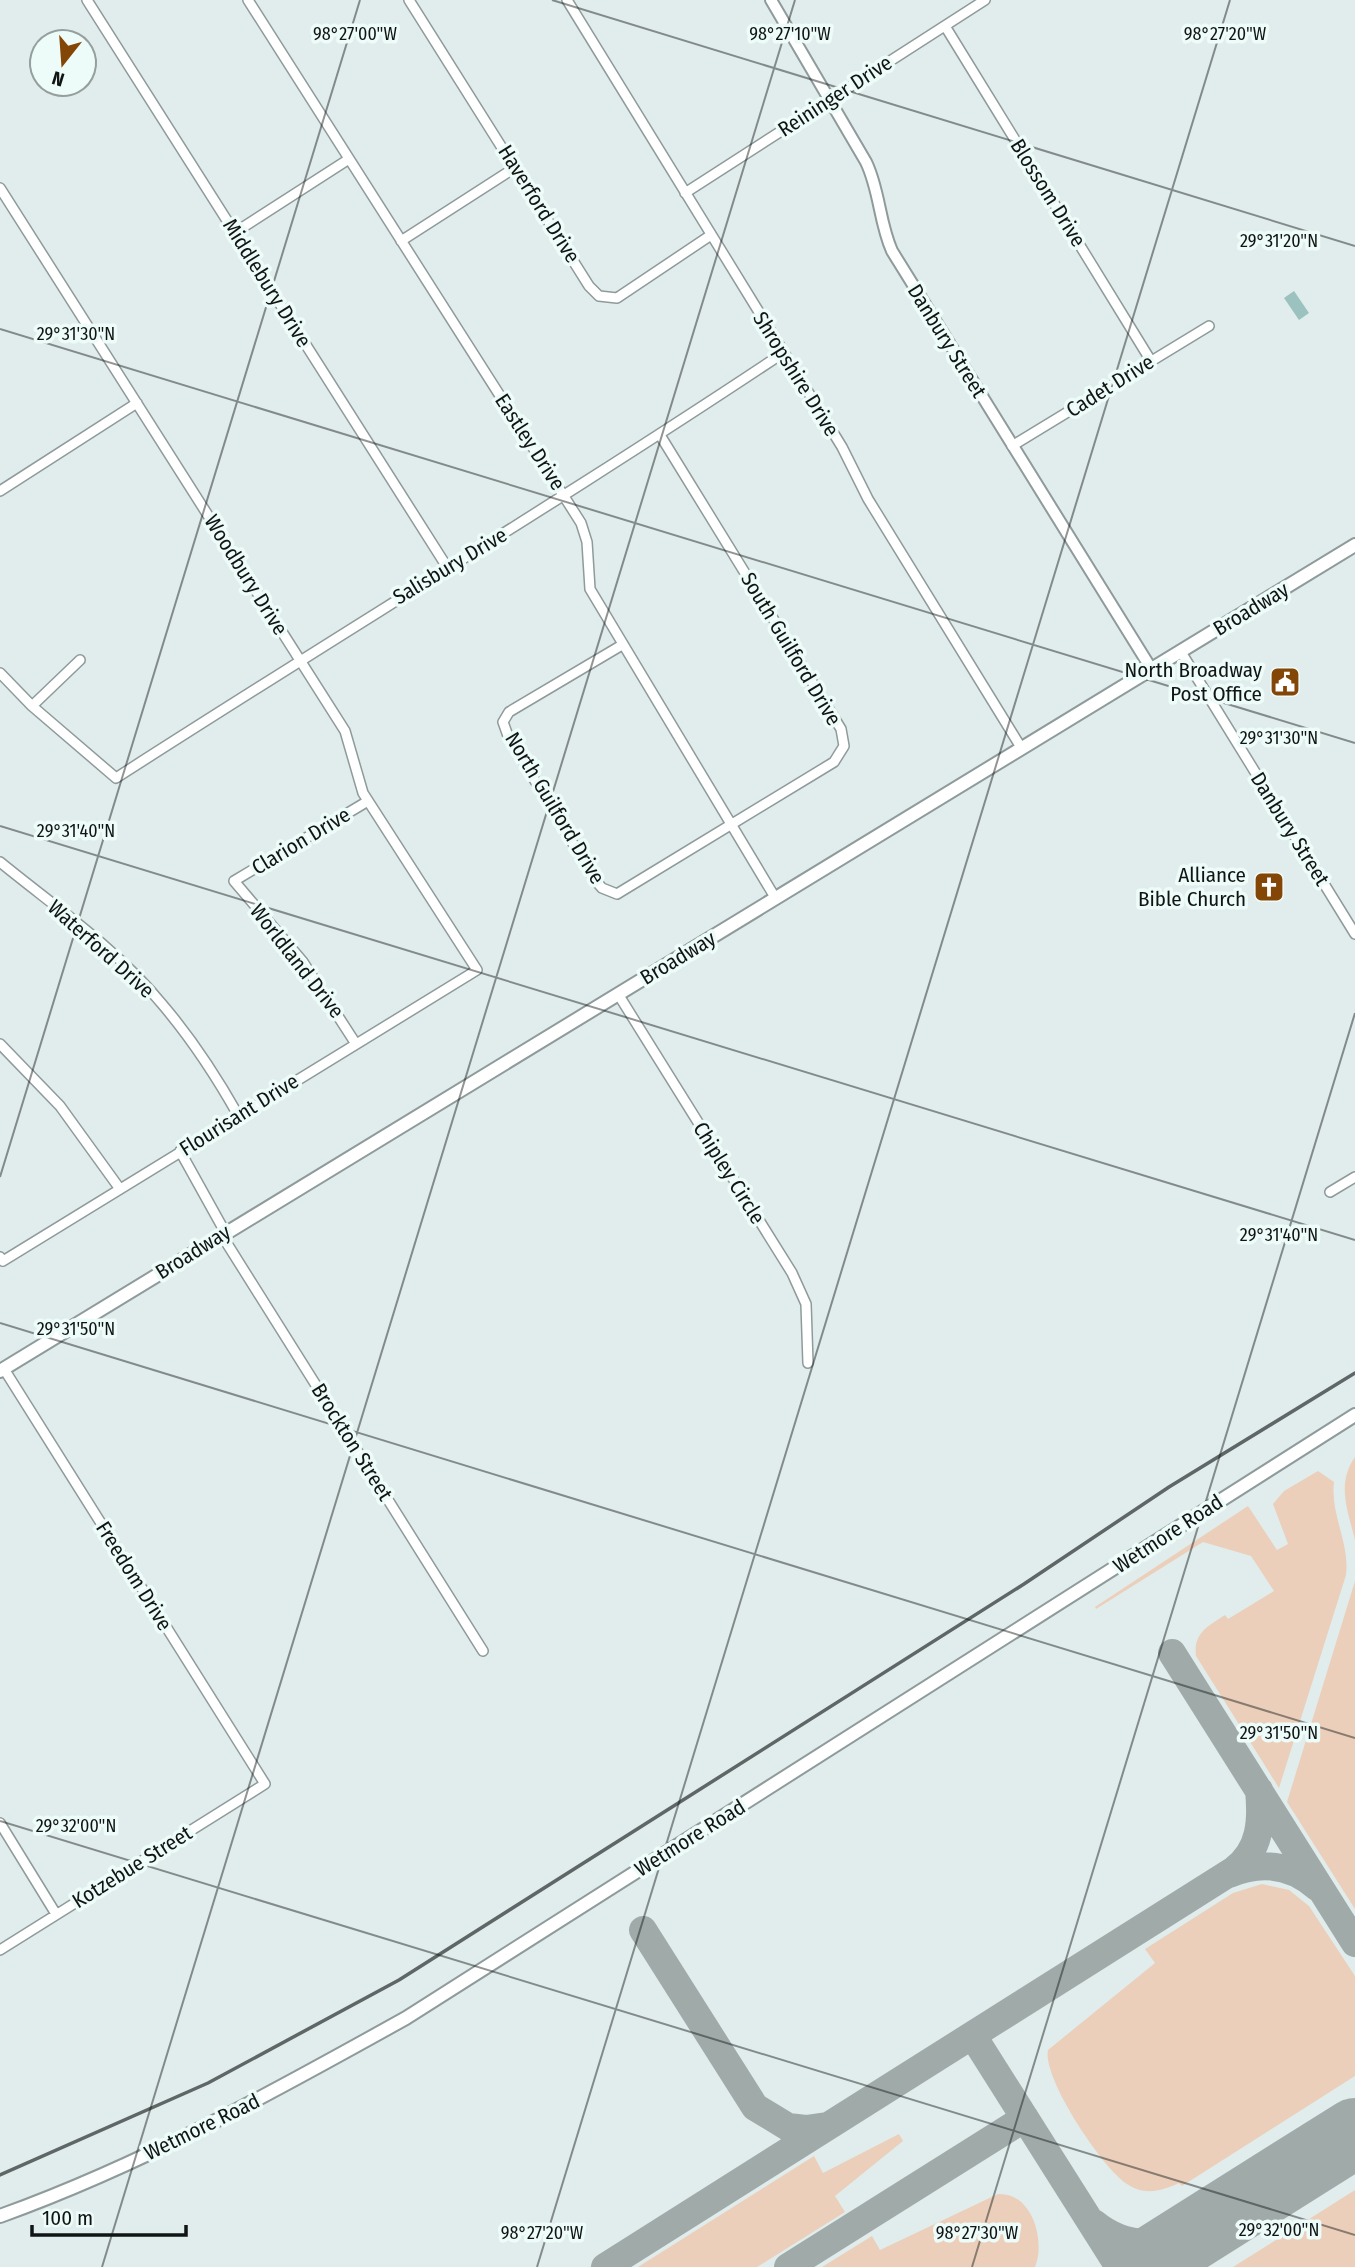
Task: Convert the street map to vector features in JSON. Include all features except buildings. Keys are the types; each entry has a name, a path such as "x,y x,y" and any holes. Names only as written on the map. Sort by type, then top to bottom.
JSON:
{"main road":[{"name":"Broadway","path":"2,1370 1355,545"},
{"name":"Wetmore Road","path":"1,2212 136,2159 284,2086 406,2018 1355,1415"}],"street":[{"name":"Middlebury Drive","path":"87,0 447,566"},
{"name":"Eastley Drive","path":"248,0 582,523 587,542 590,589 776,899"},
{"name":"Haverford Drive","path":"410,0 589,286 599,296 617,298 711,235"},
{"name":"Shropshire Drive","path":"567,0 842,447 868,499 1022,749"},
{"name":"Danbury Street","path":"771,0 831,99 871,172 884,230 892,251 1152,670"},
{"name":"Reininger Drive","path":"685,193 985,0"},
{"name":"Blossom Drive","path":"945,26 1151,361"},
{"path":"234,233 349,159"},
{"path":"401,241 516,167"},
{"name":"Woodbury Drive","path":"0,188 345,731 357,779 368,801 477,970"},
{"name":"Cadet Drive","path":"1012,446 1209,326"},
{"name":"Salisbury Drive","path":"33,706 117,778 447,566 565,497 783,353"},
{"path":"0,491 137,403"},
{"name":"South Guilford Drive","path":"660,435 841,729 844,738 844,748 834,762 730,824"},
{"name":"North Guilford Drive","path":"622,645 509,712 503,722 508,736 595,880 609,892 617,894 626,891 730,824"},
{"name":"Danbury Street","path":"1181,652 1355,934"},
{"path":"0,673 33,706 80,660"},
{"name":"Clarion Drive","path":"233,881 368,801"},
{"name":"Waterford Drive","path":"0,862 110,951 162,1003 200,1055 238,1115"},
{"name":"Worldland Drive","path":"233,881 303,962 356,1044"},
{"name":"Flourisant Drive","path":"1,1259 477,970"},
{"name":"Chipley Circle","path":"618,994 792,1273 806,1304 807,1363"},
{"path":"0,1044 60,1106 120,1189"},
{"name":"Brockton Street","path":"180,1151 223,1233 483,1651"},
{"path":"1330,1192 1355,1177"},
{"name":"Freedom Drive","path":"2,1370 265,1784"},
{"name":"Kotzebue Street","path":"0,1950 265,1784"},
{"path":"0,1823 55,1914"}],"shaded area":[{"path":"1355,1457 1355,1540 1345,1487 1349,1467"},
{"path":"1318,1471 1334,1482 1346,1575 1279,1788 1196,1656 1197,1641 1203,1631 1225,1615 1228,1619 1274,1591 1251,1556 1203,1542 1096,1609 1095,1607 1248,1506 1277,1550 1288,1544 1273,1504 1284,1491"},
{"path":"1355,1581 1355,1909 1287,1802"},
{"path":"1262,1884 1289,1890 1309,1906 1355,1976 1355,2076 1182,2186 1179,2183 1153,2191 1133,2188 1116,2175 1076,2122 1054,2081 1048,2050 1155,1963 1145,1949 1233,1893"},
{"path":"899,2134 903,2141 835,2196 845,2212 757,2267 638,2267 814,2156 823,2173"},
{"path":"1355,2190 1355,2267 1233,2267"},
{"path":"998,2194 1010,2195 1028,2209 1039,2244 1035,2267 822,2267 872,2236 880,2250"}],"water":[{"path":"1294,291 1309,313 1299,320 1284,298"}],"taxiway":[{"path":"1172,1653 1355,1943"},
{"path":"605,2267 1234,1870 1255,1844 1260,1823 1259,1790"},
{"path":"1229,1874 1252,1867 1275,1867 1297,1873 1317,1887"},
{"path":"643,1930 755,2107 788,2127 806,2129 827,2126"},
{"path":"973,2036 1119,2267"},
{"path":"788,2267 1025,2118"},
{"path":"1094,2223 1120,2238 1147,2243 1174,2239 1202,2229"}],"runway":[{"path":"1142,2267 1355,2133"}],"railway":[{"path":"0,2175 208,2083 399,1980 1024,1584 1169,1487 1355,1373"}],"place":[{"name":"North Broadway Post Office","path":"1285,682"},
{"name":"Alliance Bible Church","path":"1269,887"}]}
